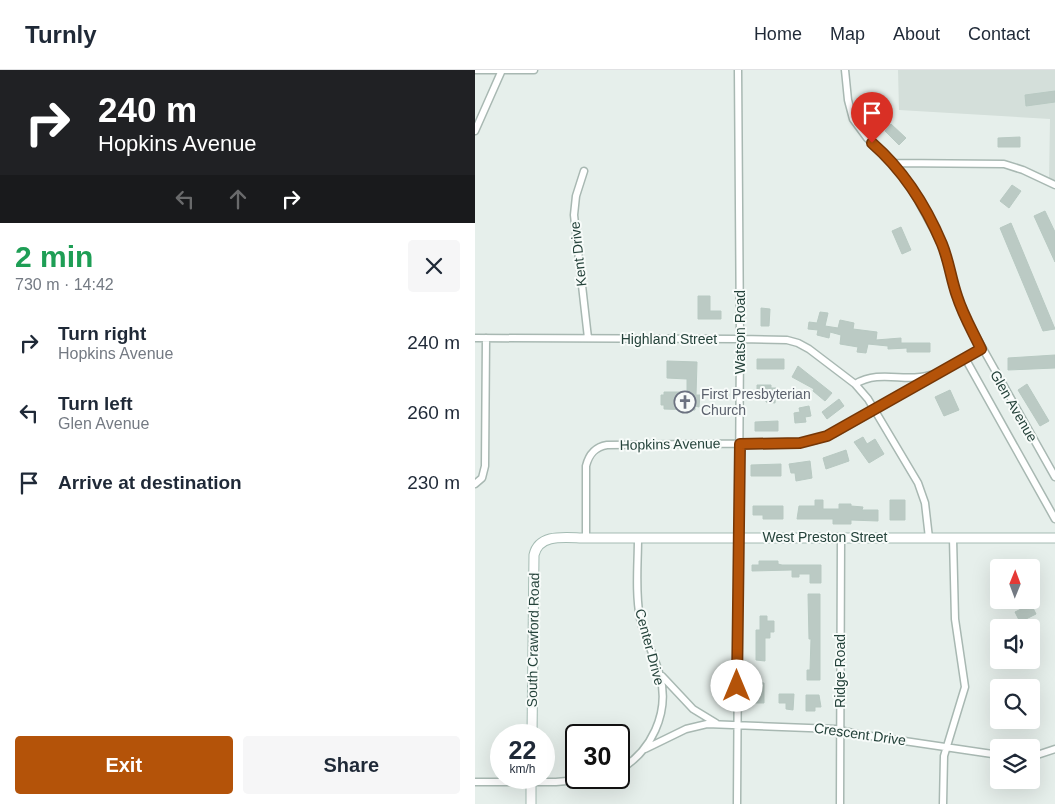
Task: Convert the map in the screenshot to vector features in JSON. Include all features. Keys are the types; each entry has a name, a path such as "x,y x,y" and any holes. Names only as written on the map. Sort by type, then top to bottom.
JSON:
{"street":[{"path":"475,70 534,70"},
{"path":"475,131 502,70"},
{"name":"Watson Road","path":"737,804 741,339 738,70"},
{"name":"Glen Avenue","path":"845,70 848,100 855,123 867,138 894,163 907,180 941,243 960,304 981,349 1055,477"},
{"path":"894,163 1004,164 1023,170 1055,185"},
{"name":"Kent Drive","path":"584,172 575,196 574,215 587,338"},
{"name":"Highland Street","path":"475,338 741,339 787,340 798,343 855,384 875,410 920,487 929,538"},
{"path":"475,484 482,478 485,466 486,338"},
{"name":"Hopkins Avenue","path":"586,538 586,466 590,455 595,449 607,445 800,443 816,440 835,433 981,349"},
{"name":"Glen Avenue","path":"965,358 1055,519"},
{"name":"Hopkins Avenue","path":"855,384 872,376 920,377 939,372"},
{"name":"Ridge Road","path":"840,804 841,537"},
{"name":"West Preston Street","path":"537,545 549,538 1055,538"},
{"name":"Center Drive","path":"630,761 645,749 653,735 660,715 663,695 659,673 644,634 640,616 638,538"},
{"path":"943,804 943,760 965,687 955,619 953,538"},
{"name":"South Crawford Road","path":"532,724 534,558 537,545"},
{"name":"Crescent Drive","path":"659,673 693,709 705,718 719,724"},
{"name":"Crescent Drive","path":"645,749 686,729 719,724 840,729 857,734 990,754"},
{"path":"1040,754 1055,749"},
{"path":"475,782 490,781"},
{"path":"531,789 531,804"}],"shaded area":[{"path":"898,70 1055,70 1055,182 1049,180 1050,119 899,110"}],"building":[{"path":"1055,91 1055,102 1026,106 1025,95"},
{"path":"891,124 906,138 899,145 885,131"},
{"path":"1020,137 1020,147 998,147 998,138"},
{"path":"1012,185 1021,191 1009,208 1000,201"},
{"path":"1045,211 1055,232 1055,262 1034,216"},
{"path":"1011,223 1055,329 1043,331 1000,228"},
{"path":"901,227 911,250 902,254 892,231"},
{"path":"698,296 710,296 710,311 721,311 721,319 698,319"},
{"path":"761,308 770,309 769,326 761,326"},
{"path":"820,312 828,313 825,326 838,328 840,320 854,323 853,329 877,332 876,340 901,338 901,343 930,343 930,352 907,352 907,348 888,349 888,346 868,344 866,353 857,352 858,347 840,344 841,335 830,332 829,338 817,335 818,330 808,329 809,322 817,323"},
{"path":"1055,355 1055,368 1008,370 1008,358"},
{"path":"757,359 784,359 784,369 757,369"},
{"path":"667,361 697,362 696,395 700,395 699,407 695,406 695,410 664,409 664,405 661,405 661,395 664,395 664,392 687,392 687,379 667,378"},
{"path":"798,366 832,393 825,401 813,391 814,389 792,377"},
{"path":"1027,384 1049,421 1040,426 1018,390"},
{"path":"757,385 771,385 771,388 776,388 775,403 766,402 766,395 757,394"},
{"path":"950,390 959,410 944,416 935,397"},
{"path":"839,399 844,406 827,419 822,412"},
{"path":"809,406 811,416 805,417 806,422 795,423 794,413 800,412 799,408"},
{"path":"778,421 778,431 755,431 755,422"},
{"path":"863,437 867,444 875,439 884,454 869,463 854,442"},
{"path":"846,450 849,461 826,469 823,458"},
{"path":"810,461 812,478 796,481 795,473 791,473 789,464"},
{"path":"781,464 781,476 751,476 751,465"},
{"path":"815,500 823,500 823,509 839,509 839,504 851,504 851,506 863,507 862,510 878,510 878,521 851,520 851,524 833,524 833,519 797,519 799,506 815,506"},
{"path":"890,500 905,500 905,520 890,520"},
{"path":"753,506 783,506 783,519 763,519 763,515 753,515"},
{"path":"759,561 778,561 778,564 782,565 821,565 821,583 810,583 810,574 799,574 799,577 792,577 792,570 752,571 752,565 759,565"},
{"path":"808,594 820,594 820,680 807,680 807,670 810,670 811,639 809,639"},
{"path":"1021,609 1034,609 1036,614 1026,619 1018,619 1015,612"},
{"path":"760,616 767,616 767,621 774,621 774,632 770,632 770,638 765,638 765,661 756,660 756,630 760,630"},
{"path":"755,682 764,683 764,703 754,703"},
{"path":"779,694 794,694 793,710 786,709 786,703 779,703"},
{"path":"806,695 819,695 821,707 815,707 815,711 806,711"}],"place":[{"name":"First Presbyterian Church","path":"685,402"}],"route":[{"path":"737,686 740,444 800,443 816,440 835,433 981,349 964,315 948,261 937,234 904,176 894,163 872,143"}]}
